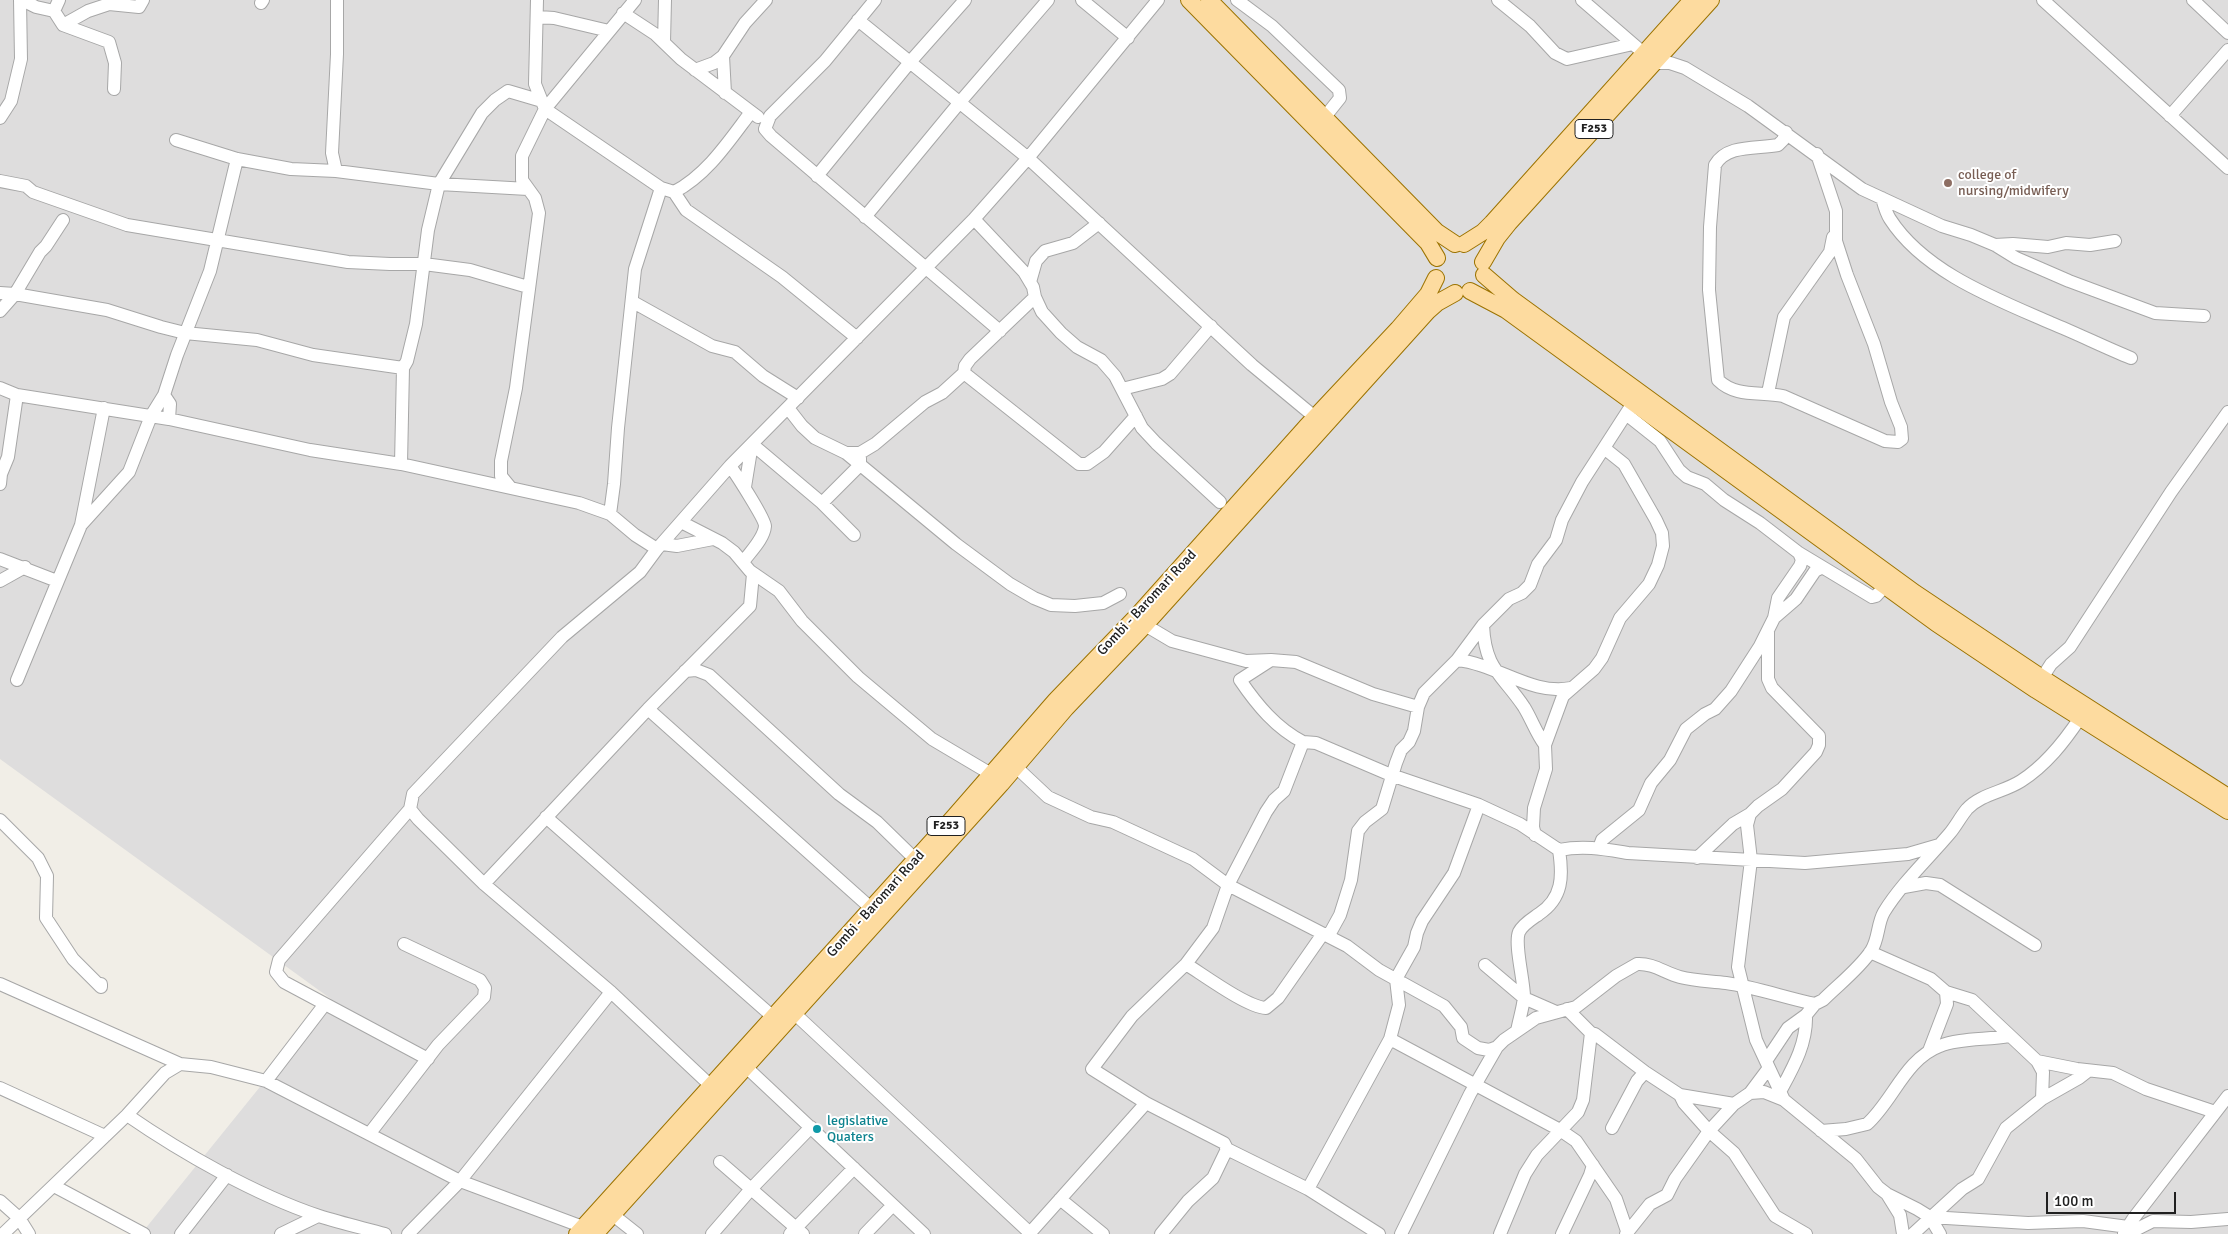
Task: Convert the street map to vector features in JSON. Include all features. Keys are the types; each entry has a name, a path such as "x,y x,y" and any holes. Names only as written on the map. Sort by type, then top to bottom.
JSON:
{"main road":[{"path":"1190,0 1428,243 1437,258"},
{"path":"1209,0 1437,232 1478,252 1483,268 1513,300 1908,587 2042,678 2228,797"},
{"name":"F253","path":"1321,422 1428,294 1436,278 1435,265 1437,258 1448,247 1459,244 1483,232 1492,223 1692,0"},
{"name":"F253","path":"1321,422 1428,311 1441,300 1481,282 1483,268 1497,238 1644,53 1711,0"},
{"path":"1436,278 1447,290 1462,292 1506,310 1629,408 1936,623 2080,718 2228,812"},
{"name":"Gombi - Baromari Road","path":"585,1232 613,1214 710,1085 916,860 996,779 1016,767 1066,708 1145,625 1321,422"},
{"name":"Gombi - Baromari Road","path":"585,1232 670,1140 745,1066 794,1013 996,779 1321,422"}],"street":[{"path":"0,118 11,101 21,59 21,0 36,7 57,6 63,25"},
{"path":"63,25 88,11 109,4 139,7 143,0"},
{"path":"336,0 337,54 332,153 336,171"},
{"path":"537,0 535,84 544,105"},
{"path":"510,488 501,476 501,461 516,388 539,213 536,198 522,180 522,156 544,105 635,0"},
{"path":"664,42 665,0"},
{"path":"695,70 714,63 723,56 745,23 766,0"},
{"path":"875,0 825,61 781,104 766,123 765,129 817,176 1000,331"},
{"path":"817,176 910,62 965,0"},
{"path":"865,217 960,102 1048,0"},
{"path":"1082,0 1128,38"},
{"path":"428,1059 284,982 276,972 279,960 410,809 413,794 562,637 640,572 659,546 730,466 974,219 1028,158 1158,0"},
{"path":"1237,0 1272,26 1339,90 1340,98 1324,118"},
{"path":"1498,0 1530,26 1555,53 1567,59 1644,53"},
{"path":"1582,0 1644,53 1685,68 1748,106 1817,154 1845,178 1882,198 1942,226 1995,245 2016,258 2069,281 2155,313 2204,316"},
{"path":"2043,0 2228,168"},
{"path":"2192,0 2228,33"},
{"path":"624,13 664,42 695,70 766,123"},
{"path":"538,17 554,18 610,31"},
{"path":"858,20 1028,158 1252,365 1321,422"},
{"path":"63,25 109,42 115,64 114,89"},
{"path":"2170,116 2228,50"},
{"path":"723,56 725,93"},
{"path":"401,464 403,368 407,361 416,324 428,230 440,184 482,113 495,100 508,91 544,105 568,126 668,190 686,210 782,277 857,338"},
{"path":"668,190 684,186 715,159 751,112"},
{"path":"1786,132 1783,140 1778,145 1729,151 1719,158 1716,165 1710,227 1709,305 1714,324 1718,380 1724,386 1741,392 1768,393 1834,417 1885,441 1898,442 1902,439 1901,428 1891,402 1874,344 1836,241 1836,210 1817,154"},
{"path":"176,140 237,160 292,169 336,171 440,184 528,189"},
{"path":"81,525 128,472 151,416 164,396 185,333 210,271 237,160"},
{"path":"0,181 26,186 33,192 127,225 348,262 424,264 470,270 528,287"},
{"path":"610,514 636,269 668,190"},
{"path":"1882,198 1889,218 1904,236 1925,256 1956,278 2000,301 2131,358"},
{"path":"974,219 1024,272 1042,312 1061,333 1077,347 1101,360 1115,376 1142,428 1220,502"},
{"path":"0,311 15,294 40,252 64,220"},
{"path":"1030,282 1036,261 1045,251 1073,243 1099,223"},
{"path":"1768,393 1784,317 1830,252 1836,226"},
{"path":"1995,245 2013,244 2048,247 2066,243 2090,245 2116,241"},
{"path":"0,293 107,310 161,328 185,333 257,340 313,355 403,368"},
{"path":"822,502 860,459 925,402 942,393 964,373 965,366 970,359 1035,297"},
{"path":"633,302 712,346 735,352 763,376 798,398"},
{"path":"1122,389 1162,379 1170,374 1211,326"},
{"path":"964,373 1079,464 1087,464 1104,452 1136,416"},
{"path":"0,388 17,395 169,419 310,450 401,464 579,503 610,514 635,535 659,546 677,546 713,539"},
{"path":"0,477 8,458 17,395"},
{"path":"164,396 170,404 169,419"},
{"path":"18,680 57,580 81,525 104,408"},
{"path":"788,408 815,438 860,459 956,544 1010,584 1034,598 1051,605 1075,606 1103,603 1120,594"},
{"path":"1186,964 1245,1001 1260,1008 1266,1008 1278,998 1340,915 1351,880 1358,831 1365,822 1382,809 1391,775 1401,750 1409,742 1414,731 1418,707 1424,693 1457,660 1483,625 1509,599 1522,593 1530,585 1538,564 1556,540 1562,520 1582,482 1629,408 1660,441 1679,470 1687,477 1705,484 1724,500 1760,523 1821,568 1872,596 1876,596 1885,586"},
{"path":"2042,678 2051,664 2070,648 2171,492 2228,412"},
{"path":"745,487 752,444"},
{"path":"752,444 822,502 854,536"},
{"path":"1535,835 1533,827 1534,808 1546,769 1545,745 1563,696 1594,669 1602,658 1620,618 1649,584 1658,565 1663,546 1662,533 1656,520 1624,464 1604,448"},
{"path":"730,466 745,487 755,509 762,515 765,526 759,540 742,562"},
{"path":"681,522 722,543 753,574 779,591 802,621 858,677 932,739 996,779"},
{"path":"1697,858 1733,824 1750,814 1782,789 1816,752 1819,745 1819,736 1772,688 1768,679 1771,624 1778,598 1800,566 1802,560 1799,553"},
{"path":"0,559 57,580"},
{"path":"0,581 25,568"},
{"path":"1600,848 1602,840 1638,810 1651,783 1670,760 1686,729 1705,714 1715,709 1731,691 1771,624 1796,599 1815,571 1821,568"},
{"path":"484,884 648,709 750,606 753,574"},
{"path":"1145,625 1172,641 1246,661 1296,662 1373,694 1418,707"},
{"path":"1483,625 1486,654 1494,668 1522,705 1545,745"},
{"path":"1271,660 1240,680 1272,720 1290,735 1303,742 1316,743 1391,775 1479,805 1512,820 1559,850 1578,846 1628,853 1805,863 1908,854 1939,845"},
{"path":"1457,660 1473,661 1494,668 1538,688 1556,690 1571,688"},
{"path":"686,671 696,670 708,674 839,794 877,822 916,860"},
{"path":"1538,688 1557,710"},
{"path":"648,709 872,909"},
{"path":"1626,1232 1650,1204 1667,1195 1675,1179 1709,1131 1734,1104 1750,1093 1788,1028 1806,1015 1815,1004 1823,1000 1870,952 1879,934 1884,913 1968,808 1978,800 2021,781 2049,759 2068,737 2080,718"},
{"path":"1303,742 1284,791 1274,800 1266,812 1228,886 1213,928 1186,964 1132,1016 1092,1069 1146,1104 1224,1143 1227,1148 1308,1188 1379,1234"},
{"path":"1016,767 1048,797 1091,817 1113,822 1152,842 1193,859 1228,886 1326,935 1379,970 1444,1006 1461,1027 1463,1038 1478,1048 1489,1050 1497,1047 1517,1030 1536,1018 1576,1007 1616,976 1637,964 1657,968 1678,977 1727,983 1785,995 1815,1004"},
{"path":"1308,1188 1390,1039 1399,1005 1396,978 1414,946 1422,921 1454,872 1479,805"},
{"path":"1512,820 1534,808"},
{"path":"410,809 484,884 611,992 710,1085"},
{"path":"1750,814 1747,825 1750,860 1738,967 1739,978 1744,987 1756,1040 1782,1095 1821,1131 1856,1159 1878,1187 1887,1194 1930,1217 2029,1228 2083,1221 2126,1232 2153,1221 2191,1222 2228,1219"},
{"path":"546,817 772,1016"},
{"path":"0,820 38,858 47,876 46,918 73,958 101,987 101,984"},
{"path":"1517,1030 1524,998 1523,974 1517,941 1520,931 1528,922 1556,899 1563,871 1559,850"},
{"path":"1908,854 1927,858"},
{"path":"1904,887 1926,882 1940,885 2035,945"},
{"path":"370,1134 428,1059 484,997 484,988 480,980 404,944"},
{"path":"1870,952 1931,979 1946,992 1972,1000 2008,1036 2037,1061 2043,1072 2042,1100"},
{"path":"1485,965 1524,998 1561,1011 1680,1095 1734,1104"},
{"path":"0,984 180,1064 211,1067 266,1082 460,1181 585,1232"},
{"path":"408,1234 460,1181 611,992"},
{"path":"1929,1051 1947,1004 1946,992"},
{"path":"266,1082 325,1004"},
{"path":"794,1013 1029,1233 1146,1104"},
{"path":"1782,1095 1804,1040 1806,1015"},
{"path":"1500,1234 1525,1174 1537,1155 1578,1112 1583,1100 1591,1033"},
{"path":"1821,1131 1846,1129 1867,1124 1900,1080 1929,1051 1941,1045 2008,1036"},
{"path":"1390,1039 1560,1130 1576,1141 1616,1199 1626,1232"},
{"path":"1401,1234 1470,1094 1477,1085 1497,1047"},
{"path":"2037,1061 2088,1071 2113,1073 2146,1090 2215,1112"},
{"path":"4,1234 127,1115 165,1073 180,1064"},
{"path":"745,1066 924,1234"},
{"path":"1913,1234 1962,1189 1978,1179 2006,1128 2042,1100 2088,1071"},
{"path":"1612,1128 1637,1081 1645,1072"},
{"path":"0,1088 105,1136"},
{"path":"1750,1093 1764,1092 1782,1095"},
{"path":"1680,1095 1684,1103 1709,1131 1734,1153"},
{"path":"2126,1232 2228,1096"},
{"path":"127,1115 147,1129 245,1186 318,1216 385,1234"},
{"path":"1720,1119 1734,1153 1775,1216 1806,1234"},
{"path":"712,1234 751,1189 811,1127"},
{"path":"1161,1234 1188,1202 1212,1178 1227,1148"},
{"path":"720,1162 796,1232 854,1168"},
{"path":"1562,1234 1593,1165"},
{"path":"181,1234 227,1175"},
{"path":"54,1186 144,1234"},
{"path":"1887,1194 1900,1216 1903,1234"},
{"path":"1060,1199 1103,1234"},
{"path":"0,1201 19,1218 29,1234"},
{"path":"866,1234 892,1205"},
{"path":"613,1214 637,1234"},
{"path":"281,1234 318,1216"},
{"path":"1930,1217 1940,1234"}],"shaded area":[{"path":"0,0 2228,0 2228,1234 141,1234 331,999 0,759"}],"place":[{"name":"college of nursing/midwifery","path":"1948,183"},
{"name":"legislative Quaters","path":"817,1129"}]}
